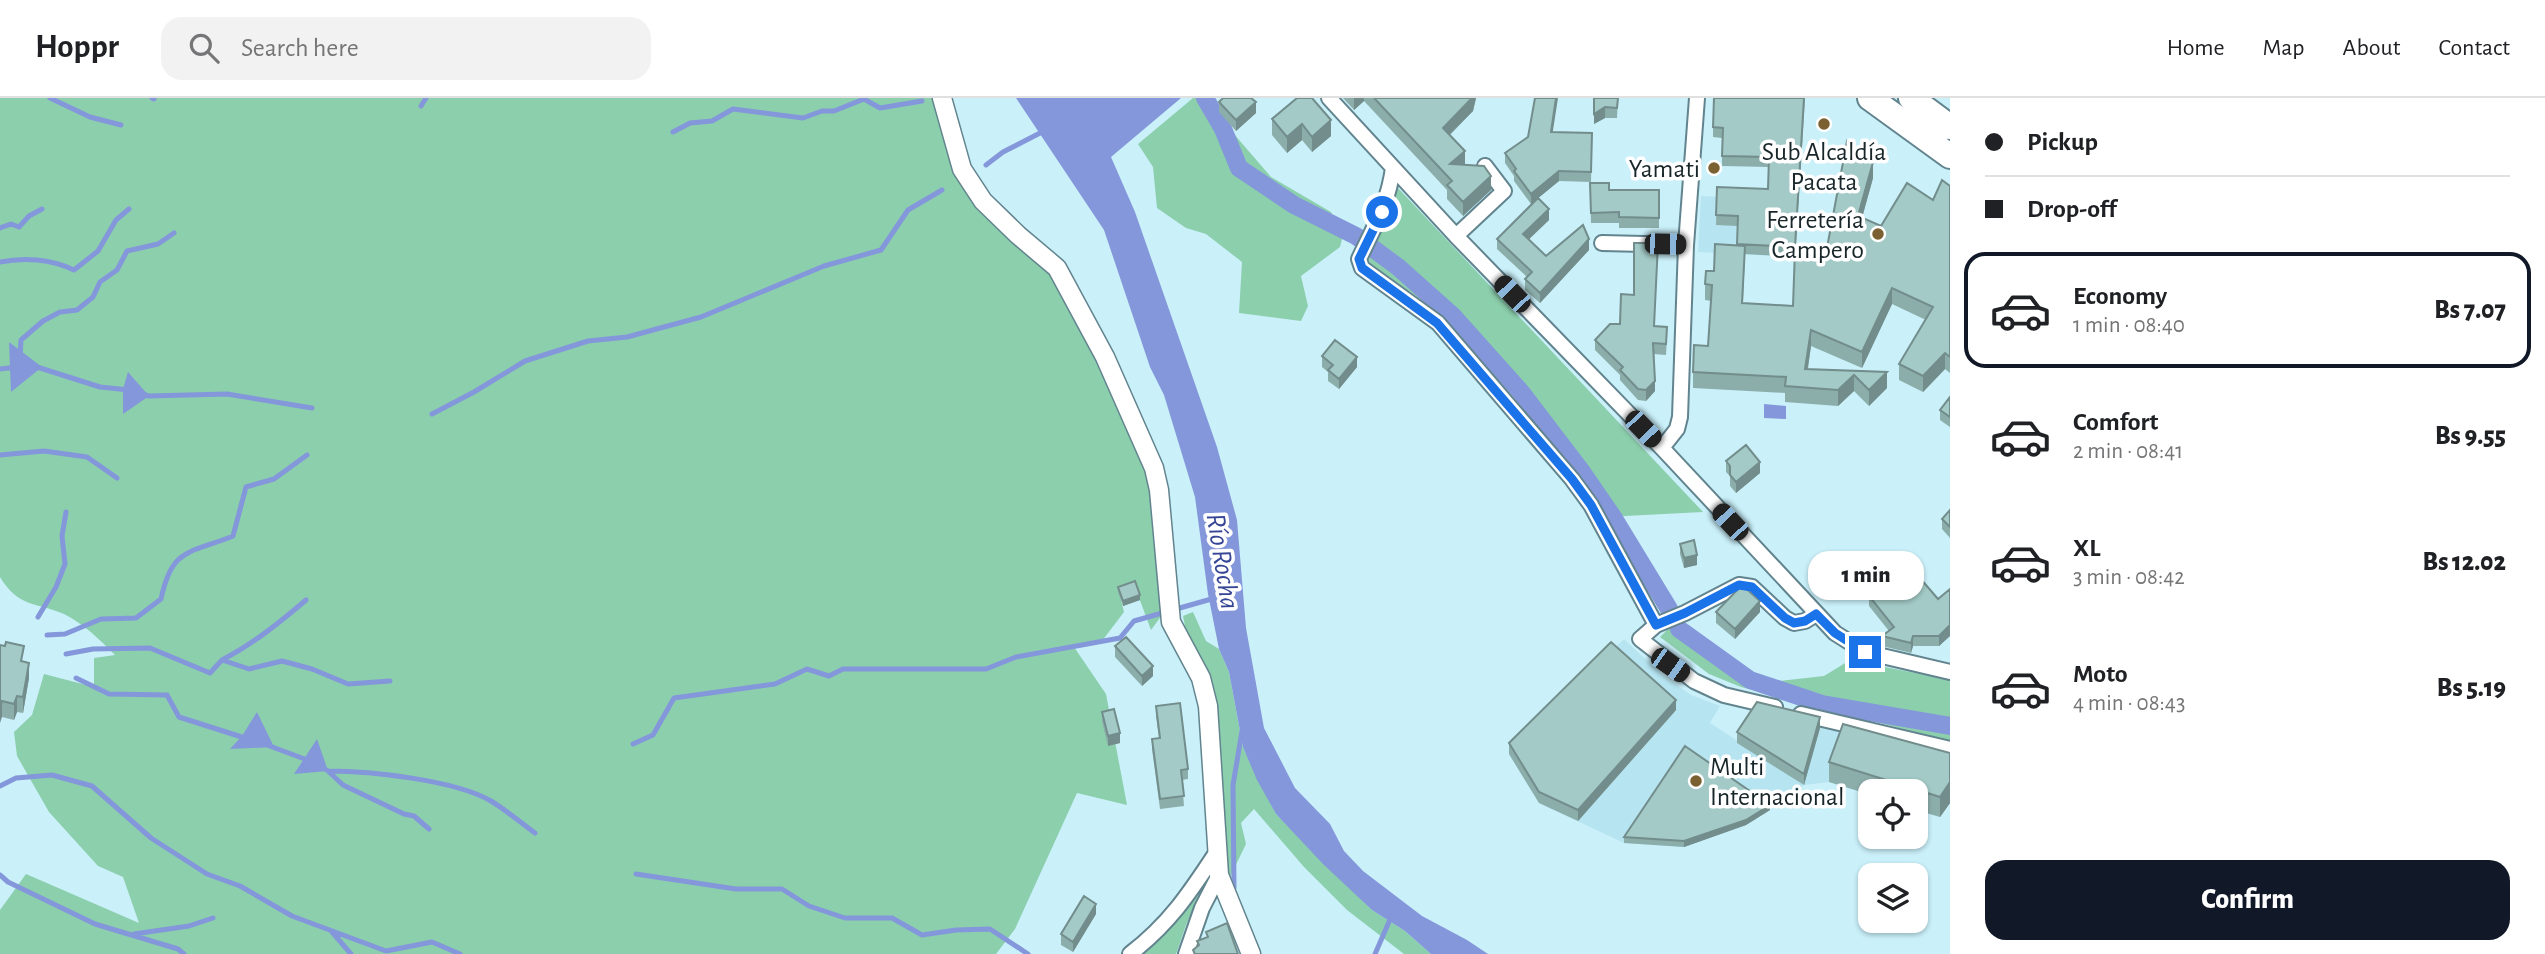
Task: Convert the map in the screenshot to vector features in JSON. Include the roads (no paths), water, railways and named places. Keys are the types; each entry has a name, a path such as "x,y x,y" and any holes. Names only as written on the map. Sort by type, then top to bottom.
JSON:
{"highway":[{"path":"1870,98 1950,156"},
{"path":"1911,98 1950,127"}],"street":[{"path":"942,98 962,169 983,201 1057,268 1105,357 1154,468 1159,490 1171,622 1200,678 1208,706 1219,875 1251,954"},
{"path":"1329,98 1455,236 1662,448 1835,633 1865,652 1950,671"},
{"path":"1662,448 1677,429 1680,417 1686,245 1697,98"},
{"path":"1455,236 1504,191 1485,166"},
{"path":"1393,168 1389,194 1376,229 1359,259 1362,268 1437,323 1572,479 1591,505 1656,625"},
{"path":"1602,243 1686,245"},
{"path":"1816,614 1805,621 1794,623 1752,587 1739,585 1656,625 1640,639 1693,681 1724,695 1950,749"},
{"path":"1130,954 1152,937 1180,908 1216,853"},
{"path":"1186,954 1202,908 1219,875"}],"water":[{"name":"Río Rocha","path":"1016,98 1181,98 1111,157 1135,212 1217,447 1237,520 1246,628 1264,728 1295,788 1330,824 1344,851 1363,871 1422,916 1488,954 1431,954 1405,931 1372,910 1323,864 1276,814 1257,780 1243,747 1229,672 1219,649 1208,594 1195,497 1164,395 1150,367 1104,230"},
{"path":"9,342 42,367 11,392"},
{"path":"128,372 149,396 123,414 123,389"},
{"path":"1764,404 1786,406 1786,419 1764,418"},
{"path":"257,712 274,747 230,749 242,736"},
{"path":"317,739 328,771 294,774"}],"waterway":[{"path":"50,98 90,117 121,125"},
{"path":"421,106 426,98"},
{"path":"1205,98 1223,129 1239,168 1294,205 1356,236 1398,267 1453,316 1521,392 1582,472 1669,609"},
{"path":"673,132 690,123 712,121 733,109 803,118 822,111 834,111 864,99 880,108 922,101"},
{"path":"986,165 1003,152 1044,131"},
{"path":"432,414 525,361 588,341 627,337 701,317 824,266 881,250 908,210 942,190"},
{"path":"0,228 11,224 19,227 29,216 42,209"},
{"path":"0,262 37,260 74,270 98,251 116,220 129,209"},
{"path":"20,358 21,340 43,321 60,312 77,310 93,297 100,282 117,270 127,251 158,244 174,233"},
{"path":"0,369 17,367"},
{"path":"37,367 100,387 129,390"},
{"path":"142,394 227,394 312,408"},
{"path":"0,455 44,451 87,457 117,478"},
{"path":"47,635 65,634 101,619 136,618 161,599 165,582 177,561 194,550 233,536 246,487 274,479 307,455"},
{"path":"38,617 56,587 65,564 62,536 66,512"},
{"path":"633,744 653,735 674,698 775,684 807,669 829,676 843,669 986,669 1016,657 1120,638 1134,621 1215,598"},
{"path":"222,660 266,633 306,600"},
{"path":"1679,629 1750,680 1822,704 1950,726"},
{"path":"66,654 93,649 150,648 210,673 222,660 249,669 282,661 312,669 348,684 390,681"},
{"path":"76,678 109,694 167,695 179,717 248,739"},
{"path":"1234,888 1233,785 1242,731"},
{"path":"267,745 310,761"},
{"path":"322,767 328,771 389,775 456,787 491,801 535,833"},
{"path":"328,771 343,785 404,814 414,816 429,829"},
{"path":"0,786 16,778 52,775 92,786 151,838 207,874 240,886 292,916 386,951 432,942 460,954"},
{"path":"636,874 736,889 782,889 809,906 845,918 892,918 922,935 990,929 1028,954"},
{"path":"0,875 8,882 95,924 178,949 184,954"},
{"path":"1375,954 1392,915"},
{"path":"134,934 189,926 213,918"},
{"path":"332,932 351,954"}],"place":[{"name":"Sub Alcaldía Pacata","path":"1824,124"},
{"name":"Yamati","path":"1714,168"},
{"name":"Ferretería Campero","path":"1878,234"},
{"name":"Multi Internacional","path":"1696,781"}]}
